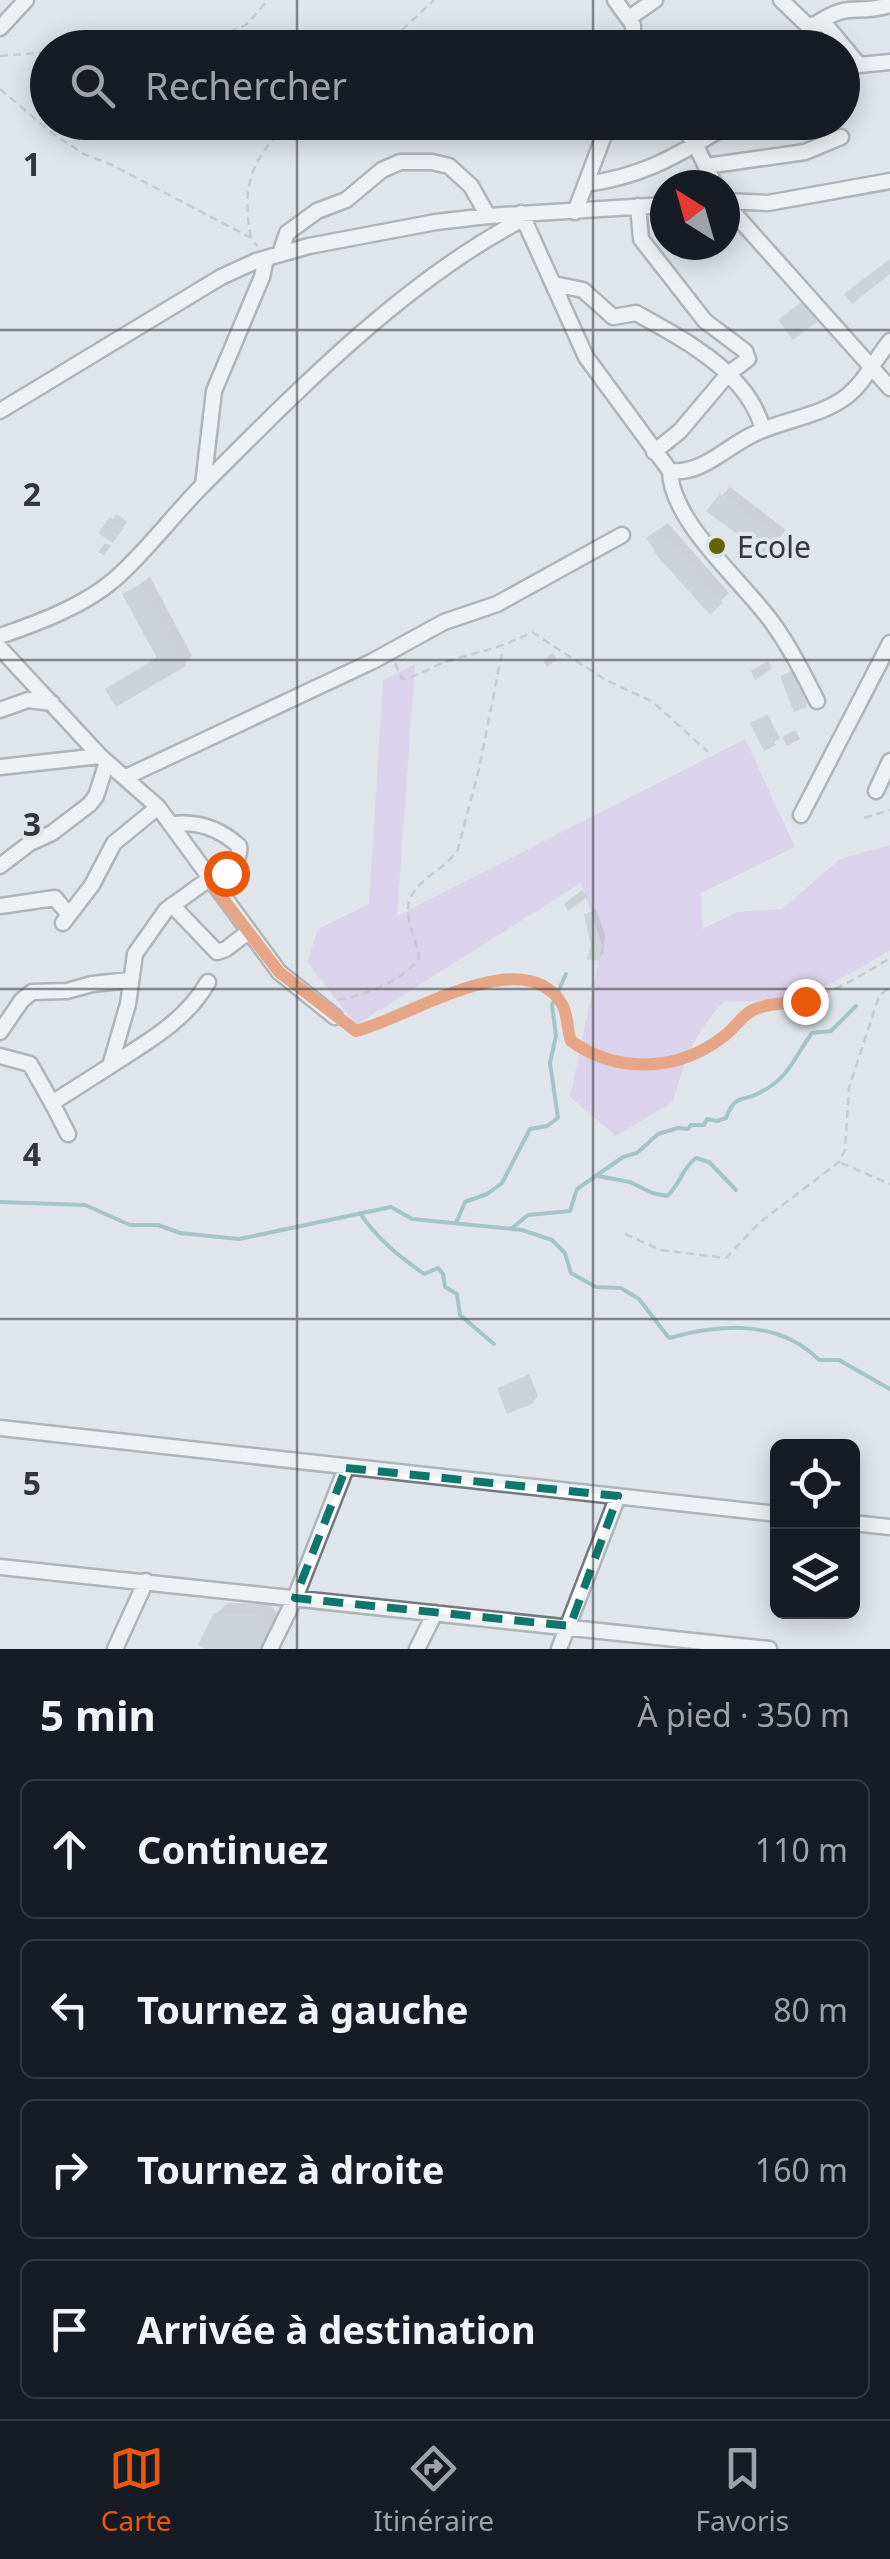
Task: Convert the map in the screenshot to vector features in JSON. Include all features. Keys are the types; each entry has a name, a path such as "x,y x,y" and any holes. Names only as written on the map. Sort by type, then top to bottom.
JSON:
{"street":[{"path":"0,28 26,0"},
{"path":"616,0 633,30"},
{"path":"628,18 655,0"},
{"path":"782,0 804,23 825,24 830,30"},
{"path":"816,24 845,8 868,10 890,5"},
{"path":"860,65 890,62"},
{"path":"575,212 602,140"},
{"path":"692,140 708,170"},
{"path":"586,184 652,170 702,140"},
{"path":"706,166 805,152 836,140"},
{"path":"203,485 214,391 262,277 287,234 317,211 352,196 376,174 400,162 448,166 471,186 488,216"},
{"path":"740,203 768,204 883,182 890,198"},
{"path":"638,206 641,238 705,321 748,355 746,362 728,374 680,431 654,452"},
{"path":"3,404 221,277 273,256 376,233 488,216 650,206"},
{"path":"522,216 586,357 670,471 670,483 685,514 774,624 817,700"},
{"path":"0,636 85,599 114,580 203,485 377,320 522,216"},
{"path":"740,219 890,388"},
{"path":"554,284 583,290 613,317 631,313 641,316 728,374 752,404 762,430"},
{"path":"670,471 700,466 762,430 840,401 862,382 870,364 890,341"},
{"path":"126,777 390,652 444,622 497,604 622,535"},
{"path":"801,815 889,646"},
{"path":"0,648 104,759 158,807 279,972 335,1017"},
{"path":"0,710 28,700 53,703"},
{"path":"0,767 104,759"},
{"path":"0,866 90,804 96,796 104,759"},
{"path":"876,791 890,761"},
{"path":"0,906 55,898 66,919 92,885 114,843 158,807"},
{"path":"110,1066 128,1004 135,954 148,932 172,905 236,862 240,852 239,846 210,827 186,822 172,824"},
{"path":"172,905 217,952 248,932"},
{"path":"0,1032 32,992 67,991 130,980"},
{"path":"52,1102 178,1020 194,1005 208,982"},
{"path":"0,1056 30,1064 68,1134"},
{"path":"0,1428 770,1513"},
{"path":"270,1649 295,1598 346,1468"},
{"path":"559,1649 618,1496"},
{"path":"860,1523 890,1527"},
{"path":"0,1567 769,1649"},
{"path":"114,1649 146,1581"},
{"path":"417,1649 435,1613"}],"path":[{"path":"234,30 246,25 268,0"},
{"path":"403,30 434,0"},
{"path":"0,56 30,54"},
{"path":"0,89 30,114"},
{"path":"63,140 251,238 273,256"},
{"path":"251,238 245,206 250,176 271,140"},
{"path":"390,652 402,679 445,662 503,648 532,632 604,679 654,702 708,752"},
{"path":"321,1004 358,996 406,972 419,958 408,909 410,898 458,849 480,770 503,648"},
{"path":"864,818 890,810"},
{"path":"335,1017 356,1031 421,1004 496,981 525,978 544,986 563,1006 571,1041 589,1054 635,1066 662,1065 704,1049 752,1011 805,1001 890,959"},
{"path":"625,1234 661,1250 726,1258 758,1223 839,1162 847,1133 849,1088 879,996 890,987"},
{"path":"839,1162 890,1184"}],"highlighted area":[{"path":"346,1468 618,1496 570,1626 295,1598"}],"shaded area":[{"path":"415,664 397,916 745,739 795,847 701,893 702,929 738,912 782,909 840,859 890,845 890,950 812,991 772,1000 725,1001 692,1048 673,1102 616,1136 570,1097 602,945 581,883 356,1025 307,962 318,929 369,904 383,680"}],"building":[{"path":"890,259 890,274 852,304 844,294"},
{"path":"800,303 817,322 793,340 778,320"},
{"path":"720,494 780,539 767,556 706,511"},
{"path":"110,517 124,528 113,543 98,533"},
{"path":"660,528 723,603 710,615 646,538"},
{"path":"142,583 186,666 116,707 105,689 157,658 122,594"},
{"path":"790,672 807,707 794,712 780,676"},
{"path":"762,717 776,745 764,751 750,723"},
{"path":"591,912 602,945 599,961 587,959 591,946 584,914"},
{"path":"524,1377 534,1403 507,1414 497,1388"},
{"path":"214,1613 259,1614 268,1627 258,1649 205,1649 198,1645"}],"waterway":[{"path":"456,1223 465,1202 502,1183 530,1129 547,1126 558,1118 550,1063 556,1036 552,1005 566,974"},
{"path":"512,1228 528,1215 570,1211 577,1189 623,1157 637,1153 658,1134 704,1125 707,1119 726,1118 737,1101 779,1080 812,1033 831,1031 856,1006"},
{"path":"598,1176 630,1182 667,1196 696,1158 709,1162 736,1190"},
{"path":"0,1202 85,1205 130,1225 158,1225 180,1233 239,1239 391,1207 412,1219 522,1230 552,1240 565,1253 571,1273 596,1287 621,1288 639,1299 669,1338 728,1328 767,1331 803,1347 819,1360 839,1360 890,1389"},
{"path":"360,1213 389,1246 424,1274 438,1268 445,1287 457,1294 460,1315 494,1344"}],"place":[{"name":"Ecole","path":"717,546"}],"route":[{"path":"226,873 212,884 279,972 356,1031 421,1004 496,981 525,978 544,986 563,1006 571,1041 589,1054 635,1066 662,1065 704,1049 752,1011 805,1001"}]}
